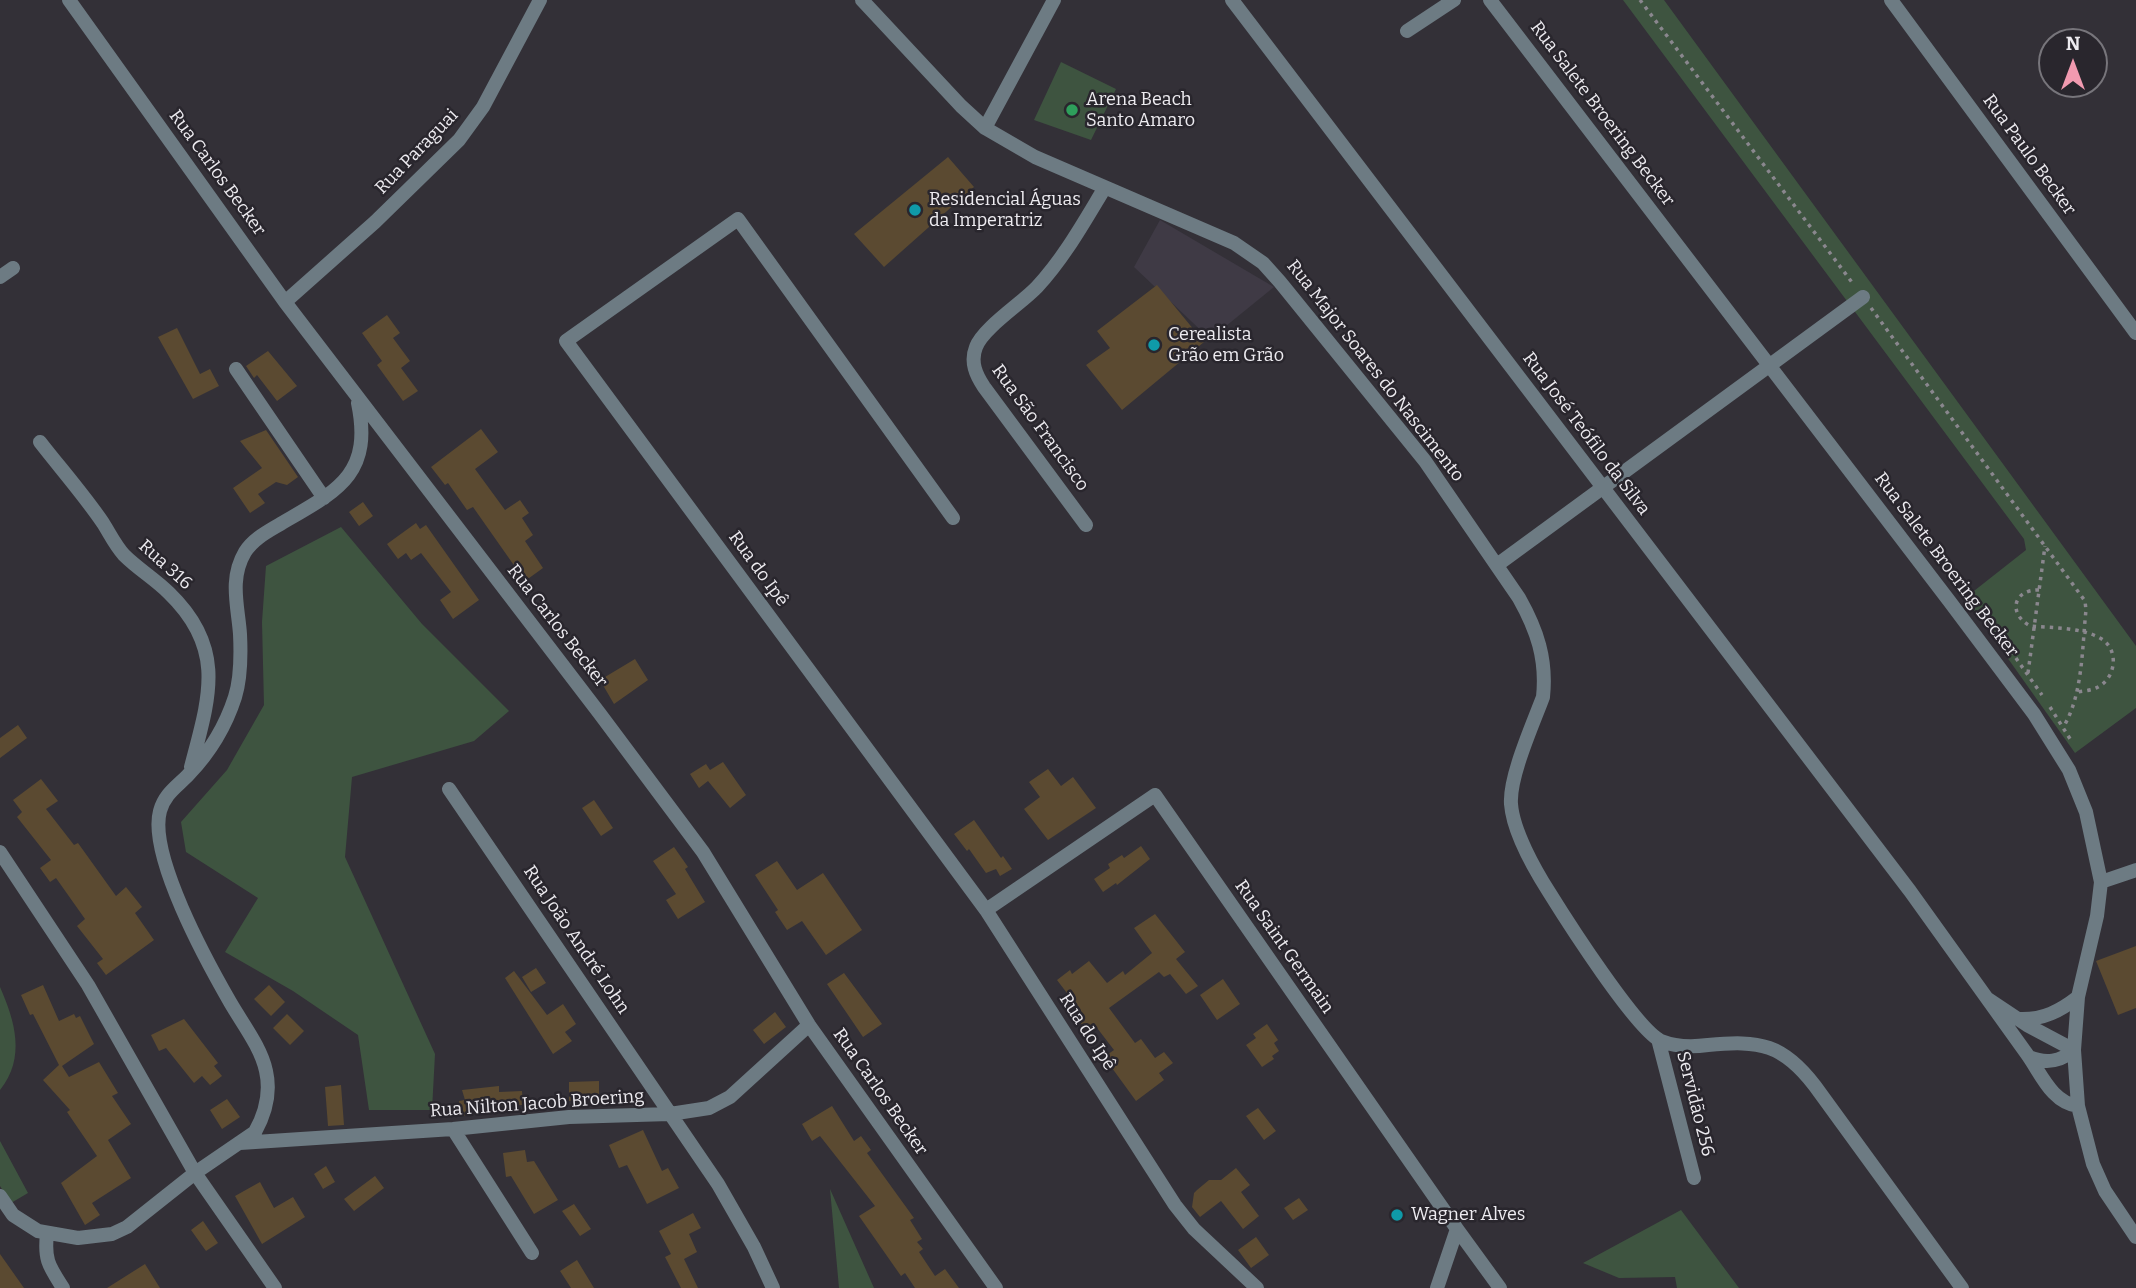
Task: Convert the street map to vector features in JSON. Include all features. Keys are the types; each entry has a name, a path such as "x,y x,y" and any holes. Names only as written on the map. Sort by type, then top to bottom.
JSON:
{"street":[{"name":"Rua Carlos Becker","path":"69,0 285,302 703,852 808,1025 996,1288"},
{"name":"Rua Paraguai","path":"285,302 375,222 459,140 483,107 540,0"},
{"name":"Rua Major Soares do Nascimento","path":"862,0 985,128 1035,157 1223,237 1244,248 1263,263 1356,373 1425,461 1497,565 1532,622 1542,652 1542,697 1516,776 1511,804 1518,831 1548,891 1638,1021 1658,1040"},
{"path":"985,128 1054,0"},
{"name":"Rua José Teófilo da Silva","path":"1232,0 1910,891 2055,1096 2067,1104 2078,1106"},
{"path":"1407,31 1454,0"},
{"name":"Rua Salete Broering Becker","path":"1490,0 1770,364 2053,741 2069,770 2086,812 2101,883 2097,916 2078,997 2074,1050 2078,1106 2093,1164 2105,1191 2136,1237"},
{"name":"Rua Paulo Becker","path":"1891,0 2136,333"},
{"name":"Rua São Francisco","path":"1086,525 984,387 975,371 973,357 982,336 1036,287 1057,263 1104,188"},
{"name":"Rua do Ipê","path":"953,518 738,219 566,341 986,910 1175,1205 1194,1229 1257,1288"},
{"path":"0,277 13,268"},
{"path":"1497,565 1863,297"},
{"path":"236,369 324,498"},
{"path":"0,1196 13,1215 47,1234 94,1237 120,1232 195,1173 255,1132 260,1123 267,1097 268,1078 260,1052 202,950 162,854 160,811 170,790 188,775 211,746 235,696 240,635 235,590 243,556 262,535 342,485 358,460 362,419 358,398"},
{"name":"Rua 316","path":"40,442 103,523 122,553 169,593 193,619 206,645 210,670 207,702 188,775"},
{"name":"Rua João André Lohn","path":"449,789 737,1216 773,1288"},
{"name":"Rua Saint Germain","path":"986,910 1155,795 1500,1288"},
{"path":"0,852 88,985 195,1173 275,1288"},
{"path":"2101,883 2136,870"},
{"path":"2017,1019 2047,1016 2078,997"},
{"path":"1988,999 2017,1019 2074,1050 2053,1061 2029,1057"},
{"name":"Rua Nilton Jacob Broering","path":"238,1143 453,1129 569,1117 670,1114 702,1109 720,1104 730,1097 808,1025"},
{"path":"1658,1040 1689,1046 1747,1042 1779,1051 1795,1062 1962,1288"},
{"name":"Servidão 256","path":"1658,1040 1694,1178"},
{"path":"453,1129 532,1252"},
{"path":"1437,1288 1457,1229"},
{"path":"47,1234 45,1254 48,1265 63,1288"}],"path":[{"path":"1640,0 1863,297 2085,601 2077,692 2072,712 2064,726"},
{"path":"2028,675 2045,546"},
{"path":"2039,590 2030,590 2021,595 2016,603 2016,613 2021,621 2035,626 2084,633 2104,640 2112,651 2114,665 2109,678 2098,688 2077,692"}],"shaded area":[{"path":"1160,220 1274,287 1210,339 1134,267"}],"green space":[{"path":"1623,0 1664,0 2136,646 2136,708 2075,753 1965,598 2026,550 2024,539"},
{"name":"Arena Beach Santo Amaro","path":"1061,62 1116,89 1091,140 1034,120"},
{"path":"341,527 422,624 509,711 474,741 352,777 345,857 435,1054 432,1110 369,1110 358,1035 293,991 225,952 258,898 186,852 181,822 227,770 264,705 262,622 266,566"},
{"path":"0,987 13,1026 15,1052 8,1078 0,1090"},
{"path":"0,1141 28,1193 11,1203 0,1186"},
{"path":"830,1189 874,1288 839,1288"},
{"path":"1681,1210 1739,1288 1677,1288 1675,1277 1619,1278 1583,1263"}],"building":[{"name":"Residencial Águas da Imperatriz","path":"948,157 974,187 884,267 854,234"},
{"name":"Cerealista Grão em Grão","path":"1157,285 1204,342 1122,410 1086,365 1110,348 1097,331"},
{"path":"387,315 400,333 393,338 410,361 401,368 418,391 403,401 377,365 382,361 362,333"},
{"path":"177,328 200,374 210,369 219,386 193,399 158,337"},
{"path":"268,351 297,386 277,401 257,375 254,378 246,366"},
{"path":"481,429 498,452 475,469 505,510 520,500 529,513 522,518 533,535 525,541 543,568 525,581 473,507 467,510 448,483 445,485 431,467"},
{"path":"266,430 298,477 287,485 276,482 258,494 265,503 250,513 233,488 262,468 240,441"},
{"path":"363,502 373,516 359,526 349,512"},
{"path":"416,523 420,529 426,525 479,600 453,619 440,600 451,592 421,553 411,560 406,553 398,559 387,544"},
{"path":"635,659 648,680 614,704 600,680"},
{"path":"18,725 27,738 0,758 0,738"},
{"path":"723,762 746,795 730,808 708,781 699,788 690,774 706,764 710,770"},
{"path":"1048,769 1061,786 1073,777 1096,808 1048,840 1024,809 1040,797 1029,782"},
{"path":"41,779 58,801 46,809 74,845 78,843 116,896 126,887 142,907 135,913 154,940 106,975 97,963 103,959 77,926 85,919 56,878 50,882 40,868 51,860 17,817 22,812 13,800"},
{"path":"594,800 613,828 601,836 582,808"},
{"path":"974,820 1012,869 1000,876 996,869 986,873 969,849 967,851 954,834"},
{"path":"1141,846 1150,859 1117,885 1116,883 1103,892 1094,879 1110,868 1108,864 1122,855 1124,858"},
{"path":"674,847 688,867 685,869 705,902 678,919 666,900 676,894 653,861"},
{"path":"777,861 797,890 823,873 862,930 826,955 802,921 787,930 775,912 778,910 755,875"},
{"path":"1155,914 1185,952 1176,959 1198,986 1186,994 1170,974 1164,977 1159,972 1109,1008 1135,1043 1141,1039 1155,1058 1164,1052 1173,1063 1159,1073 1164,1080 1136,1101 1104,1057 1114,1050 1094,1024 1086,1030 1070,1009 1076,1005 1057,980 1070,970 1072,974 1089,961 1107,983 1123,971 1125,975 1152,953 1134,928"},
{"path":"2136,946 2136,1008 2118,1015 2096,961"},
{"path":"536,968 546,983 531,992 522,977"},
{"path":"514,971 547,1015 563,1004 576,1024 565,1032 572,1041 553,1054 505,978"},
{"path":"844,973 882,1024 863,1037 827,984"},
{"path":"1223,979 1240,1004 1217,1020 1200,995"},
{"path":"43,985 59,1021 74,1014 76,1018 80,1016 94,1044 62,1066 69,1077 99,1062 118,1093 112,1096 131,1124 108,1140 131,1178 92,1203 100,1215 85,1225 61,1183 97,1156 67,1112 70,1110 43,1080 59,1065 21,995"},
{"path":"269,985 285,1002 271,1016 254,999"},
{"path":"775,1012 786,1027 764,1044 753,1030"},
{"path":"287,1014 304,1031 290,1045 273,1028"},
{"path":"184,1019 218,1063 214,1066 222,1076 210,1085 202,1076 194,1083 166,1048 159,1051 151,1035"},
{"path":"1267,1024 1278,1040 1274,1043 1279,1051 1272,1056 1274,1059 1262,1067 1246,1045 1256,1038 1253,1034"},
{"path":"599,1081 599,1100 569,1101 569,1082"},
{"path":"341,1085 344,1125 328,1126 325,1087"},
{"path":"499,1086 499,1092 522,1091 523,1105 495,1106 496,1110 460,1116 459,1101 465,1100 462,1090"},
{"path":"227,1099 240,1117 222,1129 210,1110"},
{"path":"832,1106 854,1141 861,1136 871,1150 867,1153 914,1218 910,1220 922,1239 917,1242 923,1249 919,1252 935,1276 945,1269 959,1288 915,1288 905,1273 901,1276 859,1216 875,1206 820,1136 812,1141 802,1124"},
{"path":"1258,1108 1276,1131 1264,1140 1246,1116"},
{"path":"643,1130 662,1171 668,1168 679,1188 647,1204 627,1165 619,1168 609,1145"},
{"path":"525,1150 527,1162 534,1161 558,1200 534,1214 511,1176 506,1177 503,1153"},
{"path":"326,1166 335,1182 323,1189 314,1174"},
{"path":"1236,1168 1250,1185 1241,1192 1259,1216 1243,1229 1221,1201 1200,1217 1192,1207 1197,1190 1209,1180 1221,1180"},
{"path":"375,1176 384,1188 354,1211 344,1199"},
{"path":"260,1182 274,1208 293,1197 305,1217 262,1244 235,1196"},
{"path":"1299,1198 1308,1210 1293,1220 1284,1208"},
{"path":"574,1204 591,1229 580,1236 562,1211"},
{"path":"693,1213 701,1228 689,1234 697,1252 684,1259 698,1288 681,1288 665,1257 671,1254 659,1231"},
{"path":"203,1221 218,1243 206,1251 191,1230"},
{"path":"1256,1237 1269,1255 1251,1268 1238,1250"},
{"path":"0,1254 24,1288 0,1288"},
{"path":"577,1260 594,1288 571,1288 560,1271"},
{"path":"145,1264 160,1288 107,1288"}],"place":[{"name":"Arena Beach Santo Amaro","path":"1072,110"},
{"name":"Residencial Águas da Imperatriz","path":"915,210"},
{"name":"Cerealista Grão em Grão","path":"1154,345"},
{"name":"Wagner Alves","path":"1397,1215"}]}
